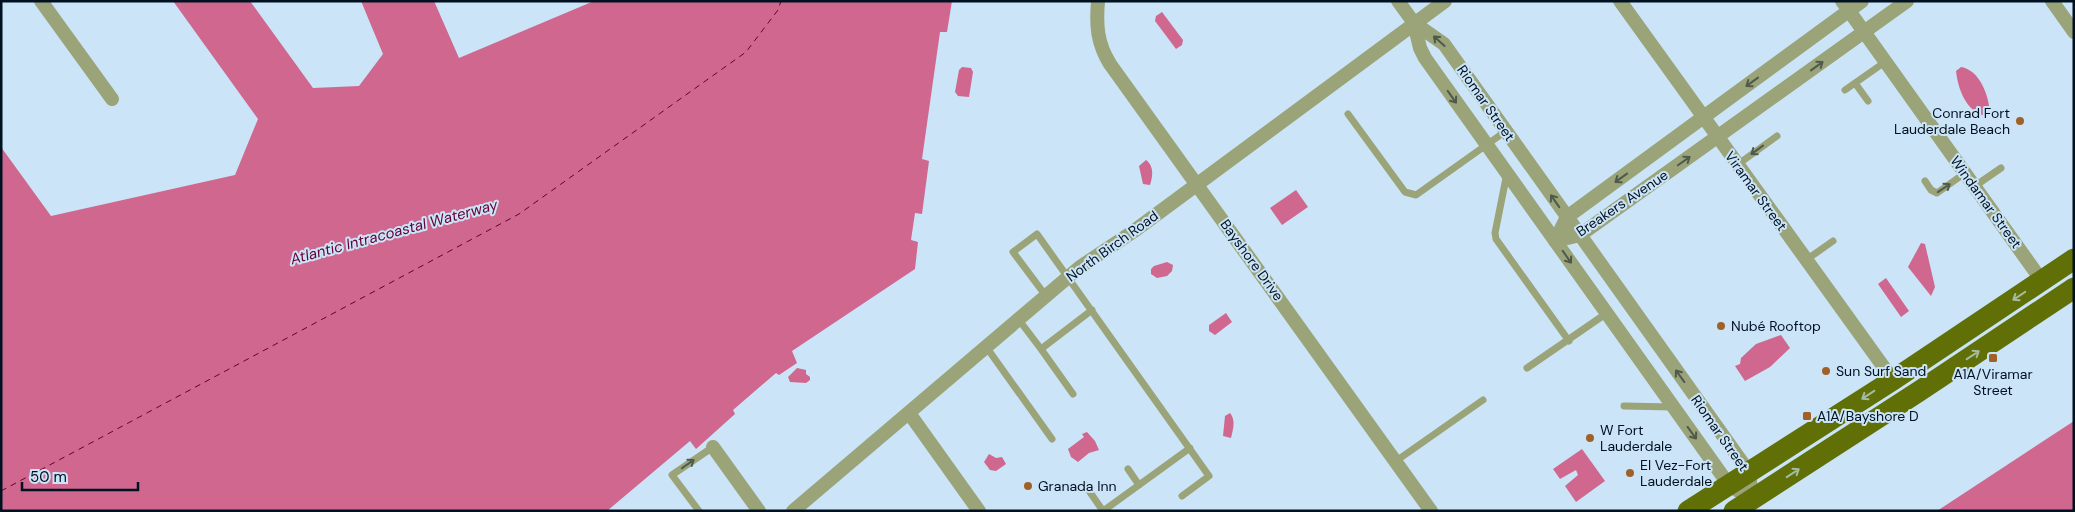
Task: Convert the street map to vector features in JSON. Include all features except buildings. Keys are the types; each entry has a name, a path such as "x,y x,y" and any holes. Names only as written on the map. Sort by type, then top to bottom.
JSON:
{"main road":[{"path":"1688,511 1893,380 2074,259"},
{"path":"1734,511 2074,288"}],"street":[{"path":"41,1 112,99"},
{"name":"Bayshore Drive","path":"1098,1 1096,28 1102,52 1431,511"},
{"name":"Riomar Street","path":"1398,1 1414,23 1444,44 1749,472 1752,499"},
{"name":"North Birch Road","path":"794,511 1069,277 1445,1"},
{"name":"Viramar Street","path":"1620,1 1893,380"},
{"name":"Breakers Avenue","path":"1555,240 1567,217 1704,117 1845,6 1862,1"},
{"name":"Breakers Avenue","path":"1555,240 1580,235 1907,1"},
{"path":"2052,1 2074,32"},
{"name":"Windamar Street","path":"1845,6 2042,280"},
{"name":"Riomar Street","path":"1414,23 1420,48 1425,58 1486,144 1729,485 1752,499"},
{"path":"909,413 979,511"},
{"path":"713,447 759,511"}],"lane":[{"path":"1845,90 1886,62"},
{"path":"1855,84 1868,102"},
{"path":"1348,114 1404,192 1409,195 1416,195 1506,131"},
{"path":"1737,164 1777,136"},
{"path":"1975,186 2001,168"},
{"path":"1507,173 1495,233 1496,239 1569,341"},
{"path":"1925,181 1931,190 1937,193 1965,173"},
{"path":"1046,296 1013,252 1037,234 1209,476 1182,496"},
{"path":"1806,260 1833,241"},
{"path":"1041,349 1092,310"},
{"path":"1527,368 1569,341 1607,313"},
{"path":"1019,320 1073,394"},
{"path":"987,348 1052,440"},
{"path":"1396,462 1483,400"},
{"path":"1624,406 1673,407"},
{"path":"700,511 672,476 713,447"},
{"path":"1084,485 1103,511 1190,448"},
{"path":"1128,469 1139,485"}],"water":[{"name":"Atlantic Intracoastal Waterway","path":"173,1 250,1 313,88 359,86 383,54 361,1 434,1 459,58 594,1 952,1 947,32 940,32 922,159 929,161 922,214 915,213 911,240 918,242 915,269 792,351 797,363 779,375 776,373 733,410 735,414 696,449 690,441 607,511 1,511 1,147 51,216 235,175 258,119"},
{"path":"1162,12 1183,40 1182,45 1176,49 1155,21 1156,16"},
{"path":"962,67 971,68 973,72 969,97 958,96 955,92 959,70"},
{"path":"1961,67 1973,73 1982,85 1990,113 1986,116 1973,110 1964,99 1956,71"},
{"path":"1146,160 1149,162 1152,171 1150,185 1143,184 1139,166"},
{"path":"1296,190 1308,207 1282,225 1270,208"},
{"path":"1921,243 1925,244 1935,287 1931,296 1908,267"},
{"path":"1167,262 1173,265 1172,271 1167,276 1157,278 1151,274 1151,269 1154,266"},
{"path":"1886,278 1909,311 1901,317 1878,284"},
{"path":"1226,313 1232,322 1215,335 1209,331 1209,325"},
{"path":"1781,335 1790,348 1770,367 1745,381 1735,366 1740,364 1741,358 1756,344"},
{"path":"797,368 806,370 810,380 806,383 790,382 788,377"},
{"path":"1230,413 1233,422 1231,438 1223,436 1225,416"},
{"path":"2074,421 2074,511 1937,511"},
{"path":"1087,432 1095,441 1099,450 1089,453 1078,462 1071,457 1068,449 1084,437 1082,434"},
{"path":"1582,449 1605,481 1576,502 1565,486 1578,475 1576,470 1560,479 1553,469"},
{"path":"989,454 996,458 1002,457 1006,464 996,471 990,470 984,462"}],"ferry route":[{"path":"1,491 519,214 746,52 778,10 781,1"}],"place":[{"name":"Conrad Fort Lauderdale Beach","path":"2020,121"},
{"name":"Nubé Rooftop","path":"1721,326"},
{"name":"A1A/Viramar Street","path":"1993,358"},
{"name":"Sun Surf Sand","path":"1826,371"},
{"name":"A1A/Bayshore D","path":"1807,416"},
{"name":"W Fort Lauderdale","path":"1590,438"},
{"name":"El Vez-Fort Lauderdale","path":"1630,473"},
{"name":"Granada Inn","path":"1028,486"}]}
